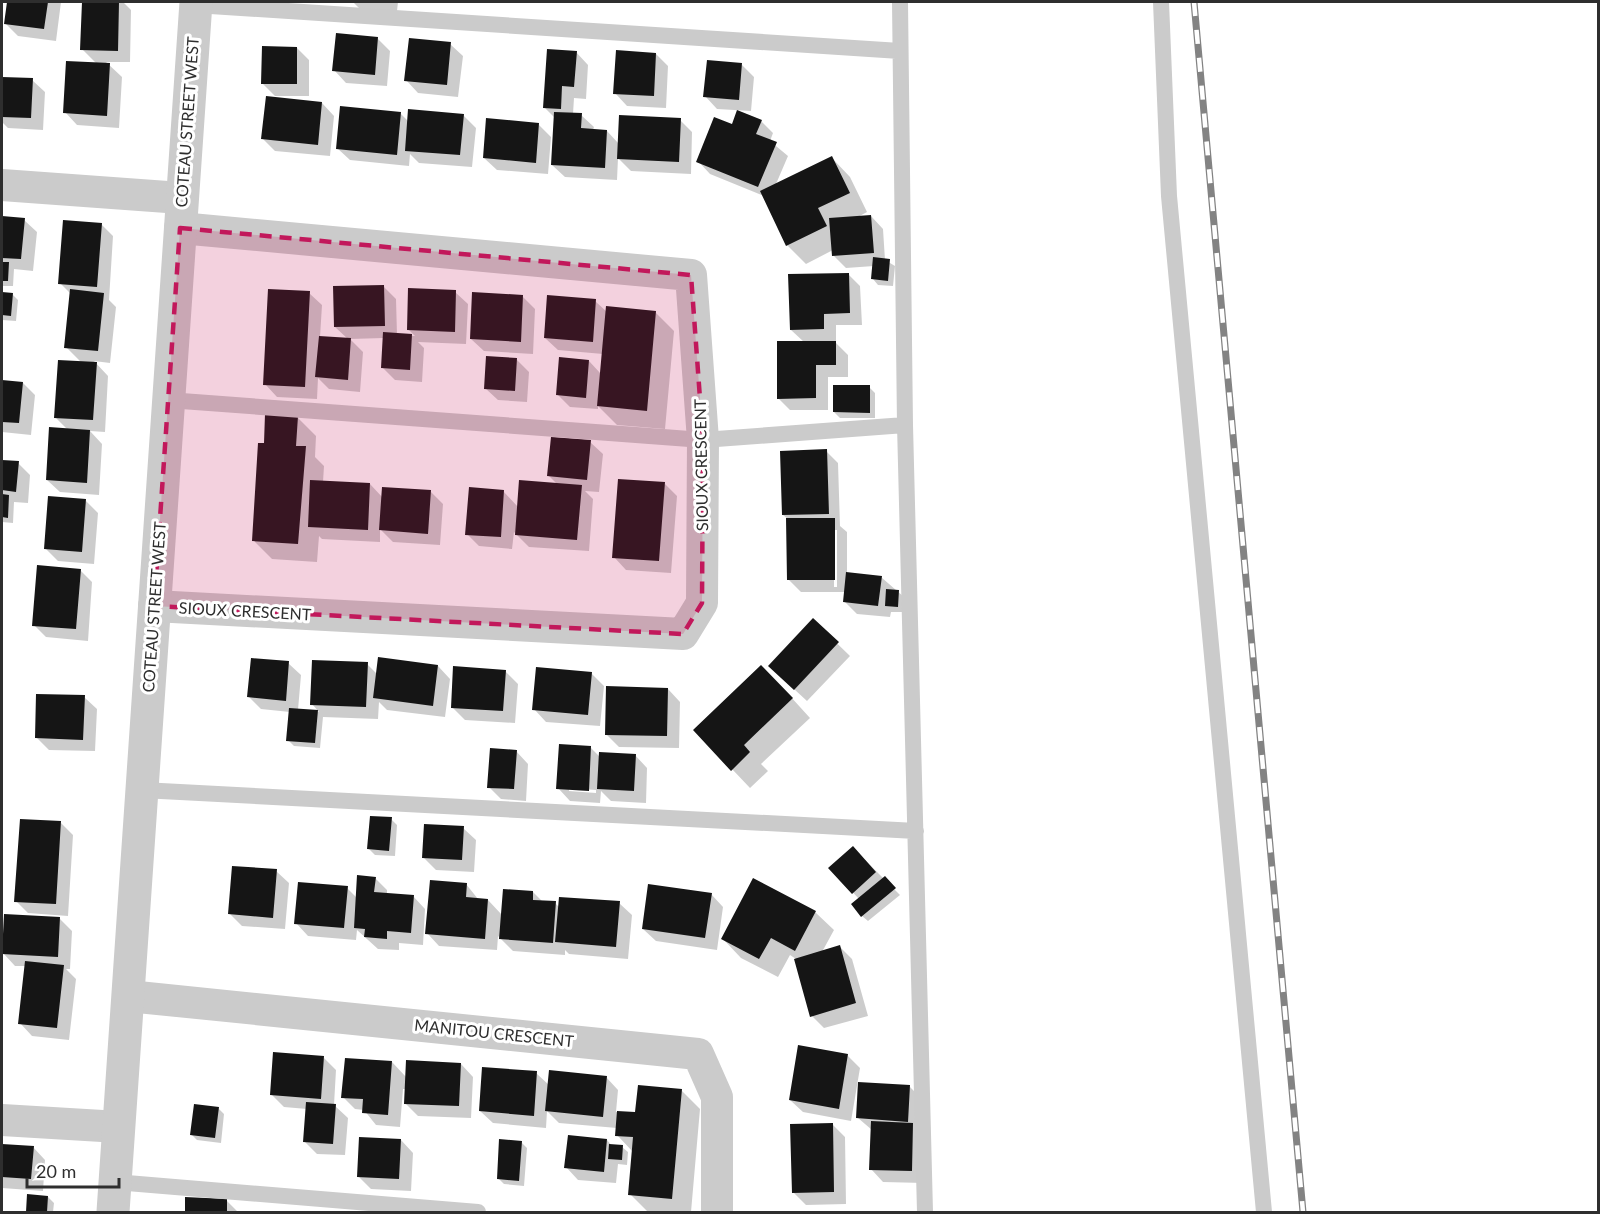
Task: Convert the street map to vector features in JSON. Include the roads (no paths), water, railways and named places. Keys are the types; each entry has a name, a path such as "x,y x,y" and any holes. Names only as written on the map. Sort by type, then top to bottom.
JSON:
{"street":[{"name":"COTEAU STREET WEST","path":"114,1197 196,3"},
{"path":"2,185 181,213"},
{"name":"SIOUX CRESCENT","path":"154,606 683,634 702,603 703,440 691,275 181,213"},
{"name":"MANITOU CRESCENT","path":"128,996 698,1054 717,1097 717,1212"},
{"path":"2,1120 119,1127"}],"lane":[{"path":"900,2 905,425 925,1212"},
{"path":"1161,2 1169,196 1264,1212"},
{"path":"196,3 900,51"},
{"path":"168,400 703,440 905,425"},
{"path":"142,790 916,831"},
{"path":"114,1197 478,1212"}],"railway":[{"path":"1194,2 1303,1212"}]}
